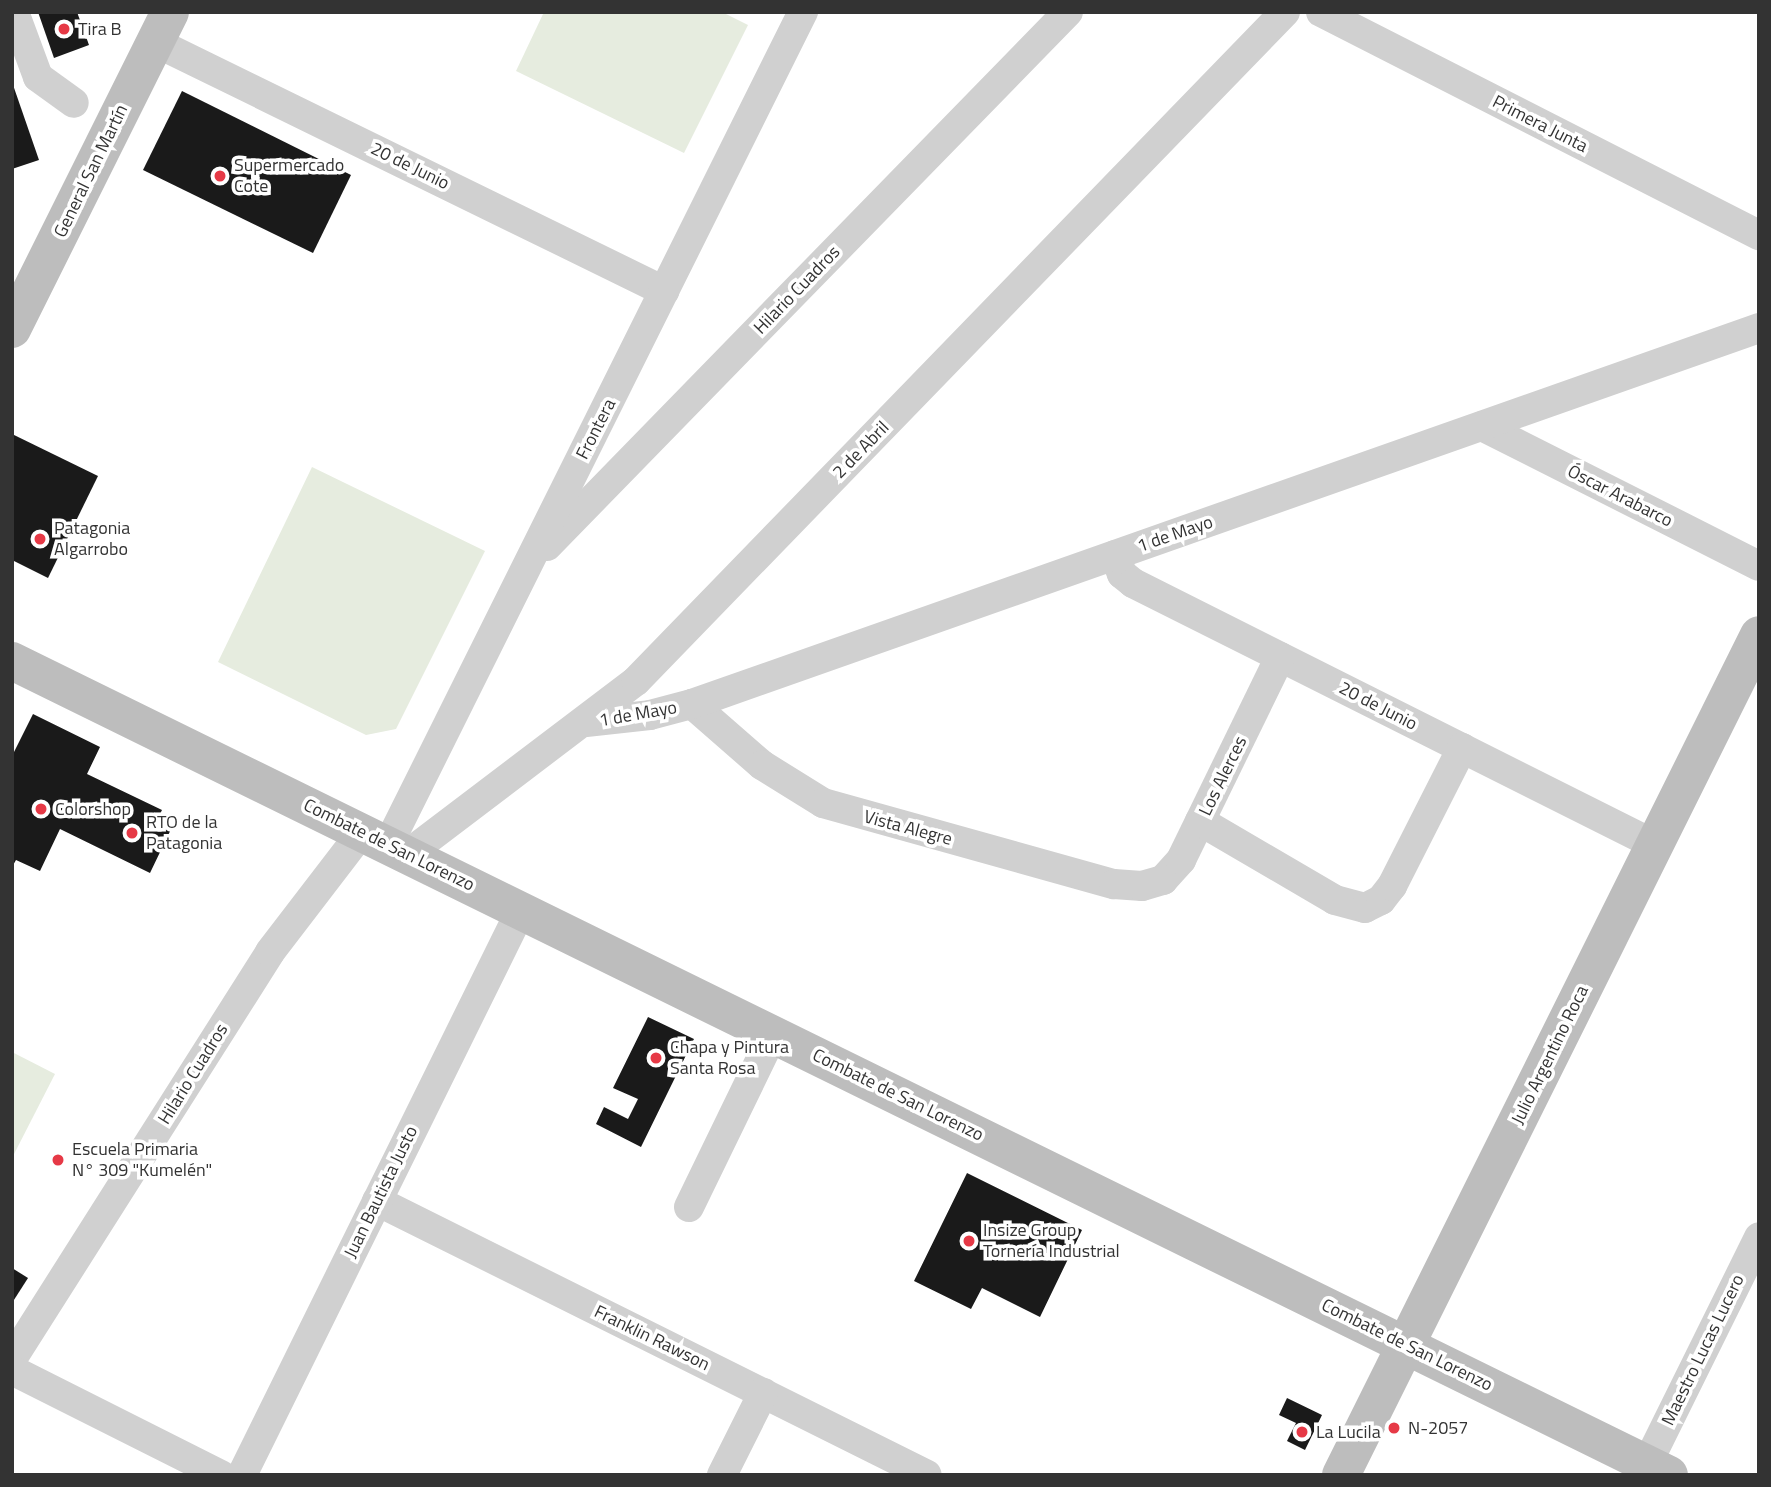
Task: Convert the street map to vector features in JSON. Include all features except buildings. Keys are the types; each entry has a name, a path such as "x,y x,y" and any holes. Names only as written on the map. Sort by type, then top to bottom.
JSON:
{"main road":[{"name":"General San Martín","path":"15,318 163,27"},
{"name":"Julio Argentino Roca","path":"1342,1475 1759,635"},
{"name":"Combate de San Lorenzo","path":"12,661 1658,1469"}],"street":[{"path":"14,12 38,77 74,103"},
{"name":"Frontera","path":"386,844 803,12"},
{"name":"Hilario Cuadros","path":"526,567 1068,12"},
{"name":"2 de Abril","path":"386,844 586,722 660,657 1285,12"},
{"name":"Primera Junta","path":"1321,12 1759,235"},
{"name":"20 de Junio","path":"163,27 664,291"},
{"name":"1 de Mayo","path":"586,722 650,715 692,704 1759,328"},
{"name":"Óscar Arabarco","path":"1482,425 1759,566"},
{"name":"20 de Junio","path":"1115,555 1129,581 1655,845"},
{"name":"Los Alerces","path":"1153,884 1181,860 1280,657"},
{"name":"Vista Alegre","path":"692,704 782,780 824,803 1115,884 1153,884"},
{"path":"1200,821 1335,900 1356,908 1373,905 1392,886 1462,748"},
{"name":"Hilario Cuadros","path":"12,1359 281,935 386,844"},
{"name":"Juan Bautista Justo","path":"242,1475 521,910"},
{"path":"689,1207 773,1034"},
{"name":"Franklin Rawson","path":"377,1201 927,1475"},
{"name":"Maestro Lucas Lucero","path":"1658,1469 1759,1237"},
{"path":"12,1370 221,1475"},
{"path":"722,1475 763,1393"}],"shaded area":[{"path":"544,12 722,12 748,25 684,153 516,71"},
{"path":"312,467 485,551 396,729 366,735 218,662"},
{"path":"12,1052 55,1074 12,1158"}],"place":[{"name":"Tira B","path":"64,29"},
{"name":"Supermercado Cote","path":"220,176"},
{"name":"Patagonia Algarrobo","path":"40,539"},
{"name":"Colorshop","path":"41,809"},
{"name":"RTO de la Patagonia","path":"132,833"},
{"name":"Chapa y Pintura Santa Rosa","path":"656,1058"},
{"name":"Escuela Primaria N° 309 \"Kumelén\"","path":"58,1160"},
{"name":"Insize Group Tornería Industrial","path":"969,1241"},
{"name":"N-2057","path":"1394,1428"},
{"name":"La Lucila","path":"1302,1432"}]}
